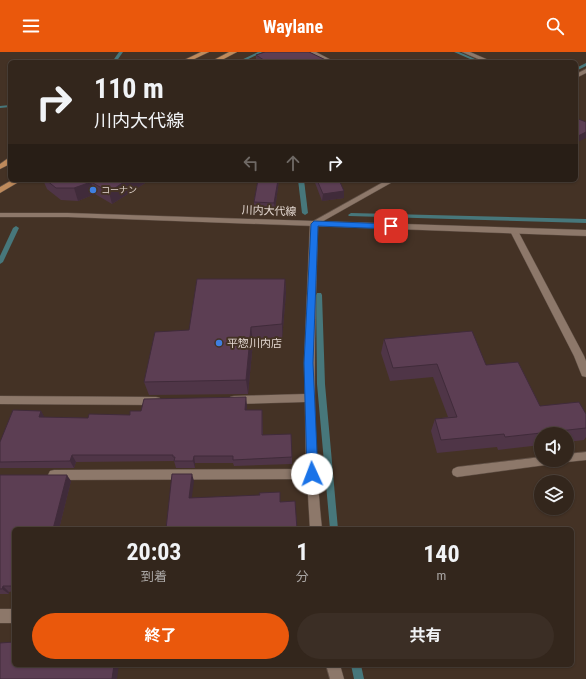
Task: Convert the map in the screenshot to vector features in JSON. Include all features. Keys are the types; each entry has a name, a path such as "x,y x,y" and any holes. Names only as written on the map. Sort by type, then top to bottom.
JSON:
{"highway":[{"path":"188,60 206,52"},
{"path":"217,60 234,52"},
{"path":"0,191 15,182"}],"street":[{"path":"312,52 328,60"},
{"path":"465,52 485,60"},
{"path":"316,527 312,474 309,363 314,224 388,182"},
{"name":"川内大代線","path":"0,215 68,215 586,233"},
{"path":"514,231 579,356 586,373"},
{"path":"224,400 310,398"},
{"path":"0,400 169,401"},
{"path":"39,475 312,474"},
{"path":"0,616 12,616"},
{"path":"333,667 336,679"}],"lane":[{"path":"574,457 586,456"},
{"path":"458,472 534,462"}],"building":[{"path":"265,52 309,52 326,60 264,60 256,55"},
{"path":"578,119 586,122 586,132 578,136"},
{"path":"48,182 91,182 74,188 56,188"},
{"path":"91,182 124,182 109,192"},
{"path":"258,182 278,182 274,203 254,202"},
{"path":"318,182 340,182 344,191 323,194"},
{"name":"平惣川内店","path":"197,279 285,279 282,324 251,327 246,380 144,382 155,332 189,330"},
{"path":"472,331 486,365 518,362 540,406 579,402 586,414 586,428 574,429 574,427 534,427 534,434 505,437 504,434 441,440 435,419 457,417 437,364 393,368 384,339"},
{"path":"246,397 245,410 262,410 262,435 291,434 292,457 233,460 233,456 194,456 193,461 174,461 175,457 173,457 173,455 72,455 70,461 0,462 0,442 13,410 41,411 39,417 88,418 89,414 130,415 130,411 141,411 144,399"},
{"path":"172,474 192,474 189,498 260,495 259,493 280,492 280,502 295,501 297,527 166,527"},
{"path":"0,475 67,475 54,527 12,527 12,586 3,586 2,589 0,589"},
{"path":"12,642 12,667 114,667 112,679 0,679 0,643"}],"waterway":[{"path":"115,60 121,52"},
{"path":"243,60 261,52"},
{"path":"456,52 475,60"},
{"path":"578,69 586,64"},
{"path":"0,107 8,106"},
{"path":"301,182 305,213"},
{"path":"351,215 586,221"},
{"path":"0,262 16,228"},
{"path":"319,295 321,384 334,527"},
{"path":"356,667 359,679"}],"place":[{"name":"コーナン","path":"93,190"},
{"name":"平惣川内店","path":"219,343"}],"route":[{"path":"312,474 309,363 314,224 391,226"}]}
